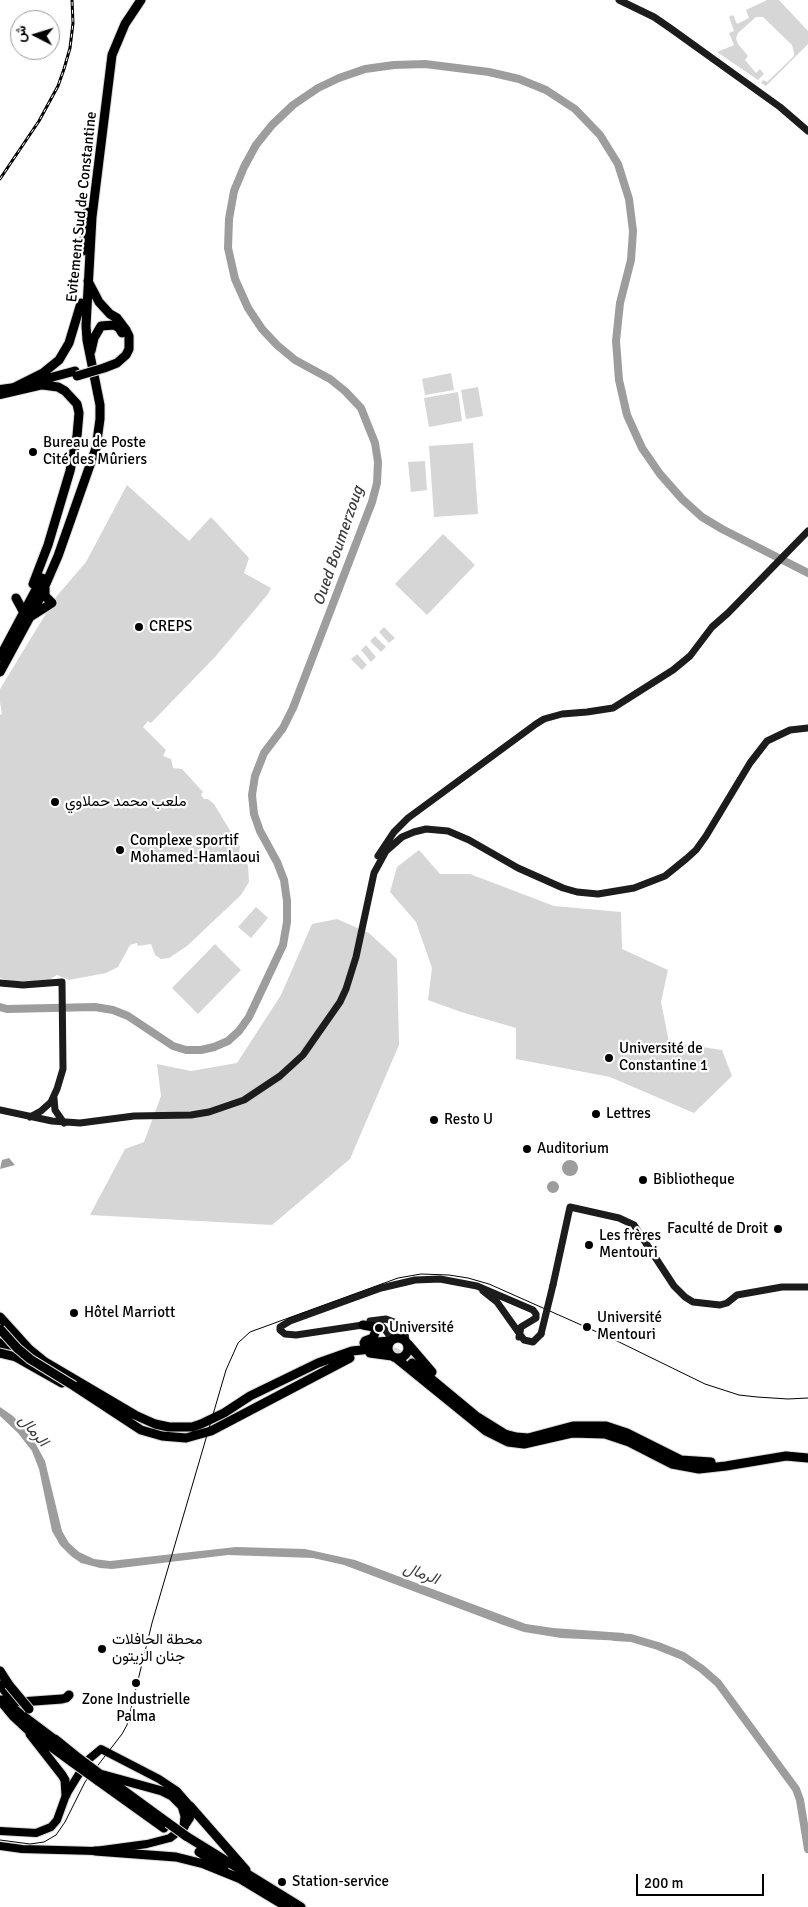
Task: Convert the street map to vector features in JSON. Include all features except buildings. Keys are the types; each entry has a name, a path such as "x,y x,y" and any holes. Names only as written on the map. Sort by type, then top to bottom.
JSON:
{"highway":[{"name":"Evitement Sud de Constantine","path":"0,657 30,603 61,533 85,468 94,433 96,410 92,381 82,342 80,303 85,226 106,60 117,28 135,0"},
{"name":"Evitement Sud de Constantine","path":"0,672 26,614 47,581 70,527 96,448 100,405 90,359 86,326 87,278 96,172 112,55 125,24 141,0"},
{"path":"43,385 118,363 129,349 129,336 126,330 117,318 110,314 99,302 87,278"},
{"path":"15,387 43,373 59,360 68,343 80,303"},
{"path":"90,359 92,343 98,330 101,326 114,325 119,328 123,335 124,348 103,366"},
{"path":"15,387 76,374"},
{"path":"26,614 16,598 22,602 27,600 60,510 77,436 77,404 58,387 43,385"},
{"path":"17,626 26,614 52,603 45,594 47,581"},
{"path":"0,1317 29,1349 45,1362 147,1420 169,1427 192,1427 213,1419 250,1396 318,1363 352,1351 380,1348"},
{"path":"318,1363 326,1357 370,1340 376,1333 374,1327 363,1325"},
{"path":"0,1329 17,1348 30,1358 126,1421 151,1434 170,1438 186,1438 212,1431 347,1359 373,1353 394,1357 404,1356 408,1351 407,1343"},
{"path":"356,1345 398,1338 407,1343 428,1369 483,1416 495,1429"},
{"path":"392,1340 388,1347 394,1357 486,1431 508,1442 524,1444 584,1432 605,1434 629,1442 672,1464 699,1469 786,1456 808,1458"},
{"path":"0,1343 29,1349"},
{"path":"0,1352 16,1357 99,1403"},
{"path":"412,1363 495,1429 516,1437 528,1438 573,1426 606,1426 627,1432 673,1457 701,1463 778,1452 808,1452"},
{"path":"0,1671 10,1698 20,1702 62,1699 66,1698 69,1694"},
{"path":"4,1685 29,1709 74,1759"},
{"path":"0,1699 12,1706 58,1742"},
{"path":"0,1699 27,1730 74,1759 166,1826 184,1835 301,1907"},
{"path":"0,1707 13,1716"},
{"path":"27,1730 62,1775 65,1780 66,1795"},
{"path":"98,1777 162,1791 172,1796 182,1806 185,1816 184,1835"},
{"path":"190,1806 254,1879"},
{"path":"184,1835 241,1879 287,1907"},
{"path":"95,1851 176,1857 204,1864 241,1879"}],"main road":[{"path":"0,395 43,385"},
{"path":"0,389 15,387"},
{"path":"0,1831 30,1833 46,1830 54,1824 66,1795 89,1759 101,1749 165,1783 177,1791 190,1806 190,1818 184,1835 147,1844 95,1851 22,1849 0,1846"}],"street":[{"path":"619,0 654,17 670,28 780,108 808,131"},
{"path":"0,1110 64,1123 80,1124 134,1116 191,1115 209,1112 244,1100 280,1076 311,1045 332,1015 346,989 356,957 376,860 380,851 394,832 408,818 544,719 562,714 605,710 628,699 682,663 712,627 728,614 808,531"},
{"path":"374,873 386,851 402,837 414,832 436,829 463,836 518,868 563,888 577,892 598,894 643,886 665,876 696,850 750,763 767,741 790,730 808,728"},
{"path":"0,983 23,985 62,982 64,992 63,1069 54,1098 55,1110 64,1123"},
{"path":"30,1117 42,1111 54,1098"},
{"path":"477,1286 497,1302 519,1337 530,1342 535,1341 541,1334 570,1207 619,1218 634,1225 674,1286 693,1302 720,1306 737,1295 782,1287 808,1287"},
{"path":"392,1340 380,1324 376,1323 296,1335 285,1334 280,1330 283,1324 290,1321 396,1284 440,1279 477,1286 535,1312 536,1318 521,1327 519,1337"},
{"path":"363,1325 377,1319 390,1320 397,1323 404,1330 407,1343"}],"shaded area":[{"path":"767,0 779,0 808,31 808,44 766,86 761,83 763,80 767,82 794,56 794,53 792,45 763,17 756,17 738,33 736,38 738,44 748,56 745,60 756,73 760,69 764,74 758,80 717,52 734,45 729,33 734,31 729,17 733,15 737,24 749,18 746,10"},
{"path":"451,373 454,390 425,395 422,379"},
{"path":"478,387 483,416 466,419 461,390"},
{"path":"458,392 462,421 429,427 424,398"},
{"path":"473,443 478,514 434,517 429,446"},
{"path":"425,461 427,490 411,492 408,462"},
{"path":"127,485 189,541 211,517 249,558 244,573 271,588 215,657 151,723 148,721 143,727 166,750 163,756 171,759 173,768 182,769 203,792 201,795 204,799 208,799 214,804 240,847 239,853 248,865 249,882 241,895 187,946 169,958 161,959 155,955 151,944 138,946 137,943 130,945 118,967 106,973 69,980 57,975 49,980 13,982 0,978 0,715 2,714 0,689 56,597 86,562"},
{"path":"443,534 475,565 427,615 395,584"},
{"path":"384,627 395,638 389,643 379,632"},
{"path":"375,636 386,647 381,652 370,641"},
{"path":"366,645 376,657 371,662 361,650"},
{"path":"357,654 367,665 362,670 351,659"},
{"path":"419,850 440,874 470,874 554,906 621,912 622,949 668,970 661,1002 669,1042 722,1050 732,1076 694,1113 610,1077 516,1059 516,1028 428,1000 432,968 416,922 390,892 397,867"},
{"path":"256,907 268,918 251,938 238,927"},
{"path":"337,919 369,933 397,959 399,1045 350,1159 272,1225 90,1215 125,1149 144,1142 161,1096 157,1064 191,1071 237,1063 281,995 312,924"},
{"path":"215,944 241,970 198,1014 172,988"},
{"path":"560,1140 564,1140 568,1146 564,1152 560,1152 556,1148 556,1144"},
{"path":"9,1158 15,1165 0,1169 2,1160"},
{"path":"570,1160 576,1162 578,1168 576,1174 570,1176 564,1174 562,1168 564,1162"},
{"path":"555,1181 558,1182 558,1192 551,1193 548,1192 547,1185 548,1182"},
{"path":"0,1407 13,1416 32,1437 45,1461 62,1531 69,1543 79,1552 94,1559 110,1561 236,1547 305,1549 355,1560 526,1624 553,1628 624,1633 624,1641 561,1638 524,1632 344,1565 313,1558 228,1555 112,1569 81,1563 60,1545 52,1531 39,1469 32,1451 18,1433 0,1416"}],"waterway":[{"name":"Oued Boumerzoug","path":"0,1007 7,1009 95,1007 113,1010 128,1016 173,1046 186,1050 201,1050 228,1041 239,1031 249,1017 283,945 287,922 284,880 277,862 260,831 254,814 252,795 255,776 264,753 283,728 293,708 372,502 377,483 378,462 375,443 361,408 330,379 295,360 277,345 262,329 248,308 235,279 228,248 229,219 234,191 256,145 272,125 293,105 318,88 365,69 394,65 425,64 489,72 519,79 546,90 575,109 600,135 618,164 629,199 633,231 631,260 620,303 616,341 619,380 627,415 642,448 660,474 682,499 702,517 808,573"},
{"name":"الرمال","path":"615,1637 631,1638 683,1656 718,1683 796,1789 800,1800 808,1849"}],"tunnel":[{"path":"380,1348 395,1352 412,1363"}],"tram line":[{"path":"0,1840 30,1844 44,1842 56,1835 65,1822 85,1782 127,1725 152,1623 226,1370 238,1343 250,1332 398,1278 421,1274 449,1275 489,1284 615,1340 705,1384 739,1395 788,1399 808,1398"}],"railway":[{"path":"0,179 39,121 58,86 70,48 73,23 72,0"}],"place":[{"name":"Bureau de Poste Cité des Mûriers","path":"33,452"},
{"name":"CREPS","path":"139,627"},
{"name":"ملعب محمد حملاوي","path":"55,802"},
{"name":"Complexe sportif Mohamed-Hamlaoui","path":"120,850"},
{"name":"Université de Constantine 1","path":"609,1058"},
{"name":"Lettres","path":"596,1114"},
{"name":"Resto U","path":"434,1120"},
{"name":"Auditorium","path":"527,1149"},
{"name":"Bibliotheque","path":"643,1180"},
{"name":"Faculté de Droit","path":"778,1229"},
{"name":"Les frères Mentouri","path":"589,1245"},
{"name":"Hôtel Marriott","path":"74,1313"},
{"name":"Université Mentouri","path":"587,1327"},
{"name":"Université","path":"379,1328"},
{"name":"محطة الحافلات جنان الزيتون","path":"102,1649"},
{"name":"Zone Industrielle Palma","path":"136,1683"},
{"name":"Station-service","path":"282,1882"}]}
